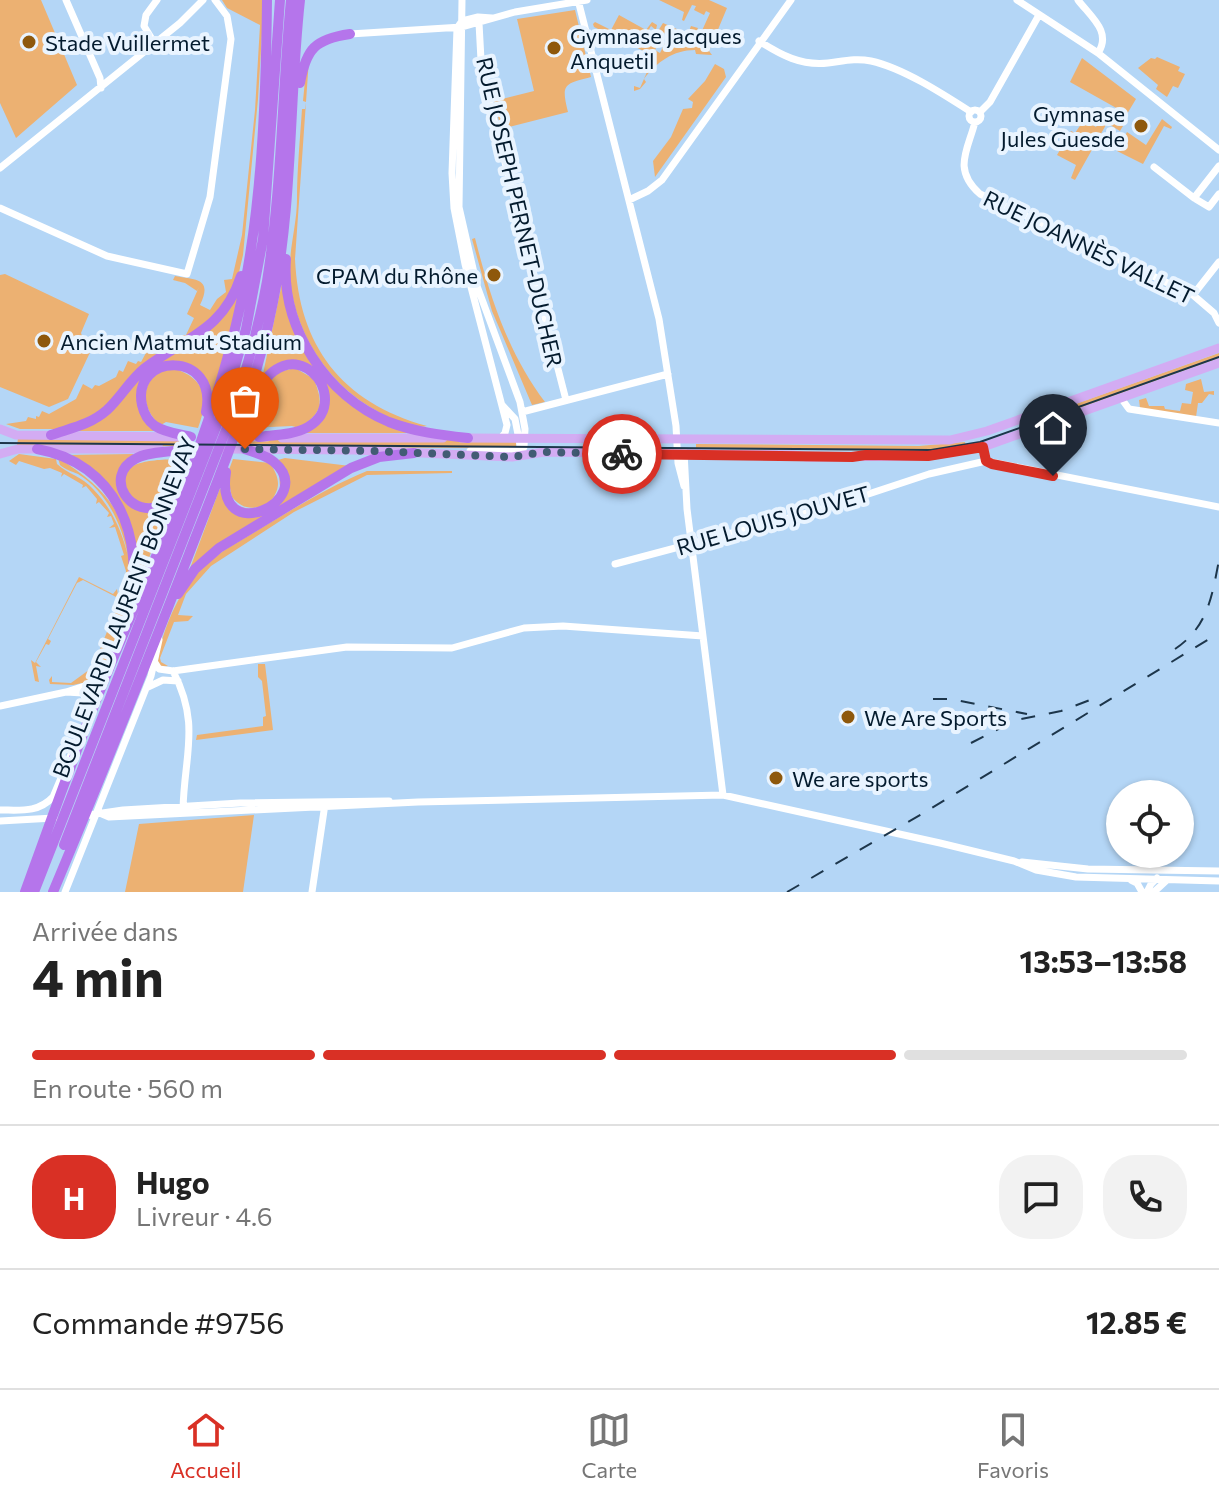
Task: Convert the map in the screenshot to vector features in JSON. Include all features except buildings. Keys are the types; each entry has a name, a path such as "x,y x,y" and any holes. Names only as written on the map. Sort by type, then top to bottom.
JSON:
{"highway":[{"path":"184,449 134,459 121,478 123,492 130,502 141,508 159,507 232,444 226,417 225,368 240,311 256,203 269,0"},
{"name":"BOULEVARD LAURENT BONNEVAY","path":"226,417 263,239 280,0"},
{"name":"BOULEVARD LAURENT BONNEVAY","path":"34,892 205,470 256,332 272,246 291,0"},
{"path":"300,0 288,198 287,297 294,321 318,366 349,398 387,421 423,432 468,438"},
{"path":"296,55 307,0"},
{"path":"291,137 308,55 324,39 350,34"},
{"path":"226,417 273,303 288,198"},
{"path":"51,435 78,428 98,417 137,375 202,333 222,315 241,276 256,203"},
{"path":"195,440 159,428 147,418 141,398 149,376 160,368 174,364 194,371 226,417"},
{"path":"195,440 226,417 275,368 288,364 300,365 319,379 324,388 325,401 318,419 302,430 259,437"},
{"path":"195,440 205,470 235,508 254,514 267,510 277,502 283,485 279,467 245,449"},
{"path":"25,892 112,660 129,608 135,576 129,527 118,504 92,477 59,455 37,449"},
{"path":"165,615 195,569 219,548 351,468 387,455 414,453"},
{"path":"53,892 165,615 205,470"},
{"path":"112,660 205,470"},
{"name":"BOULEVARD LAURENT BONNEVAY","path":"46,892 205,470"}],"main road":[{"path":"0,429 13,434 195,440 259,437 677,438 929,442 975,435 1219,348"},
{"path":"0,454 37,449 245,449 512,457 524,452 928,456 983,447 1219,363"},
{"path":"13,434 13,450"},
{"path":"975,435 983,447"}],"street":[{"path":"66,0 100,78 101,88"},
{"path":"155,44 144,26 146,15 157,0"},
{"path":"0,168 155,44 203,0"},
{"path":"0,208 107,256 187,274 210,197 231,39 227,16 215,0"},
{"path":"462,0 459,207 477,286 498,347"},
{"path":"629,200 662,180 791,0"},
{"path":"1010,0 1098,53 1219,150"},
{"path":"1017,0 1025,7"},
{"path":"1078,0 1104,35 1104,43 1098,53"},
{"path":"350,34 444,29 581,1 659,319 681,455 723,795"},
{"path":"980,112 990,102 1039,15"},
{"path":"460,25 478,17 492,18"},
{"name":"RUE JOSEPH PERNET-DUCHER","path":"479,23 481,60 489,100 566,400"},
{"path":"460,25 456,39 453,205 507,429 501,438"},
{"path":"444,29 456,39"},
{"path":"759,41 781,55 803,63 857,58 886,65 971,112 980,112"},
{"path":"100,78 109,81"},
{"path":"971,112 970,118 975,122 981,119 980,112"},
{"name":"RUE JOANNÈS VALLET","path":"975,122 966,146 964,168 969,181 980,194 1193,295 1214,313 1219,323"},
{"path":"1194,198 1219,166"},
{"path":"1154,167 1209,207 1219,194"},
{"path":"1193,295 1219,262"},
{"path":"481,325 486,326 504,360 522,412 521,438"},
{"path":"492,370 495,360 504,360"},
{"path":"522,412 668,374"},
{"path":"1121,398 1129,409 1219,423"},
{"path":"502,405 515,419 524,452"},
{"path":"794,455 850,454 854,440"},
{"path":"983,447 986,461"},
{"path":"928,456 929,474"},
{"name":"RUE LOUIS JOUVET","path":"615,564 829,507 968,463 986,461 1219,507"},
{"path":"65,892 147,688 161,626"},
{"path":"154,661 159,669 173,671 347,647 452,648 524,628 563,626 703,636"},
{"path":"173,671 187,705 191,735 184,809"},
{"path":"0,706 97,684 105,678"},
{"path":"147,688 163,680 178,681"},
{"path":"0,810 32,810 48,802 56,789 74,742 91,713 83,693 66,692"},
{"path":"0,821 102,814 108,811 723,795 1014,861 1088,869 1215,871"},
{"path":"312,892 325,805"},
{"path":"1014,861 1036,870 1076,877 1219,881"},
{"path":"1112,879 1139,876 1145,870"},
{"path":"1145,870 1154,880"},
{"path":"1149,892 1154,880 1170,874 1215,871"},
{"path":"1129,879 1149,892"},
{"path":"1149,892 1168,880"}],"shaded area":[{"name":"Stade Vuillermet","path":"0,0 41,0 77,85 16,138 0,103"},
{"path":"222,0 264,0 258,99 243,255 237,281 216,316 95,416 58,429 20,429 6,424 26,421 28,417 36,419 42,411 49,414 76,399 83,384 92,389 95,385 99,386 116,377 119,370 123,372 128,361 141,362 147,351 148,354 156,354 158,349 162,351 166,343 173,346 177,338 186,335 194,318 187,314 199,287 197,291 173,280 175,276 200,282 205,290 200,305 210,310 226,292 224,280 232,279 242,235 260,25 227,8"},
{"path":"659,0 709,0 727,8 709,51 712,55 696,54 695,50 666,58 654,67 640,89 634,91 634,86 640,88 654,56 593,24 595,22 611,30 619,15 646,30 652,22 657,25 656,30 651,26 641,43 657,46 655,50 660,53 670,33 658,31 663,23 688,34 691,26 698,28 696,33 700,35 710,13 706,11 704,15 694,10 696,6 692,5 684,21 684,12"},
{"name":"Gymnase Jacques Anquetil","path":"575,10 591,77 575,81 565,90 568,112 501,129 494,101 534,91 517,19"},
{"path":"1157,57 1180,67 1178,71 1185,74 1178,88 1173,86 1167,97 1138,68"},
{"path":"1082,58 1136,99 1127,114 1070,82"},
{"path":"309,59 306,102 303,101"},
{"path":"715,64 724,69 726,77 655,177 653,161 671,137 683,109 692,108 693,102 688,99 705,81"},
{"path":"306,102 295,259 305,318 316,344 348,386 397,416 427,426 398,421 354,396 326,368 305,335 293,297 290,268 297,209 302,109 305,109"},
{"path":"1103,115 1123,126 1120,131 1107,123 1075,180 1071,178 1076,165 1057,155 1071,131 1075,133 1086,117 1096,127"},
{"path":"1162,119 1172,127 1164,126 1143,164 1117,151 1127,132 1146,145"},
{"path":"475,238 502,324 521,364 545,402 532,405 492,311 472,239"},
{"name":"Ancien Matmut Stadium","path":"5,274 89,314 81,333 83,339 94,344 68,399 49,407 0,387 0,275"},
{"path":"283,278 293,324 346,399 415,433 303,433 314,427 325,383 285,361 263,374"},
{"path":"239,292 212,395 206,379 165,363 139,390 156,431 74,431 90,424 136,378 191,343"},
{"path":"1219,353 1219,358 1038,423 1036,418"},
{"path":"295,368 314,379 320,402 312,418 299,428 246,428 260,391 274,373"},
{"path":"176,369 194,379 202,392 203,408 198,428 166,422 161,425 148,408 146,393 151,380 161,372"},
{"path":"1201,379 1204,392 1214,391 1214,395 1209,394 1202,403 1198,403 1196,417 1140,408 1139,400 1146,398 1149,406 1180,411 1182,403 1191,404 1193,392 1185,390 1186,384"},
{"path":"18,438 193,440 191,446 17,446"},
{"path":"249,440 491,440 516,441 516,448 249,447"},
{"path":"965,442 966,447 936,451 696,449 696,444 919,446"},
{"path":"19,454 56,459 57,464 89,485 115,520 128,556 122,532 105,499 88,481 60,465 58,458 100,490 124,526 129,547 128,595 111,652 98,680 97,677 73,685 50,684 49,680 52,676 52,682 71,683 93,667 120,599 83,580 77,583 48,639 51,641 49,645 46,644 36,662 41,667 36,666 39,682 35,681 31,660 35,663 79,577 113,594 117,589 118,595 123,595 126,571 121,556 124,555 115,527 109,528 114,524 111,516 107,517 109,513 99,502 96,504 97,499 86,486 82,488 83,485 64,474 61,477 62,473 50,468 19,461 16,465 9,461"},
{"path":"133,454 120,469 131,507 144,512 167,507 137,592 122,507 66,455"},
{"path":"285,458 350,466 276,510 281,501 278,460"},
{"path":"186,459 170,493 154,504 139,503 125,488 127,470 135,465"},
{"path":"233,459 270,463 278,484 268,505 248,507 232,497 227,475"},
{"path":"367,471 452,473 367,475 294,512 211,566 186,594 178,615 193,616 188,621 174,622 160,658 168,666 162,667 158,662 159,652 170,618 187,586 200,570 224,551 298,506"},
{"path":"220,488 227,503 267,514 189,571"},
{"path":"258,664 265,664 273,730 196,740 197,735 263,726 263,717 266,716"},
{"path":"254,815 243,892 125,892 139,824"}],"tram line":[{"path":"0,443 931,450 980,442 1219,357"}],"railway":[{"path":"1175,649 1202,621 1211,598 1219,560"},
{"path":"787,892 922,814 1219,633"},
{"path":"933,699 950,699 1027,714"},
{"path":"971,743 1016,720 1061,711 1090,700"}],"way so far":[{"path":"245,449 512,457 544,452 622,454"}],"place":[{"name":"Stade Vuillermet","path":"29,42"},
{"name":"Gymnase Jacques Anquetil","path":"554,48"},
{"name":"Gymnase Jules Guesde","path":"1141,126"},
{"name":"CPAM du Rhône","path":"494,275"},
{"name":"Ancien Matmut Stadium","path":"44,341"},
{"name":"We Are Sports","path":"848,717"},
{"name":"We are sports","path":"776,778"}],"route":[{"path":"622,454 928,456 983,447 986,461 992,464 1053,476"}]}
